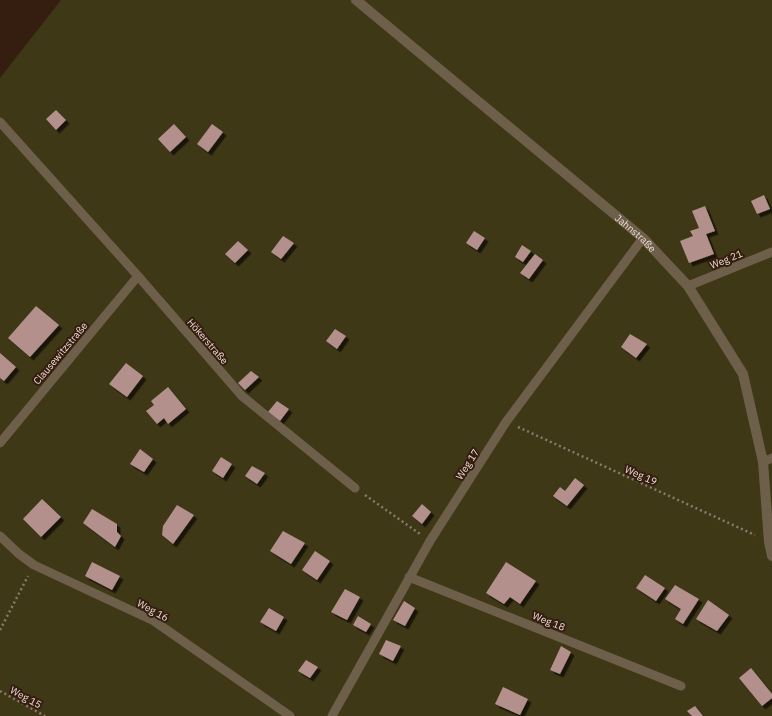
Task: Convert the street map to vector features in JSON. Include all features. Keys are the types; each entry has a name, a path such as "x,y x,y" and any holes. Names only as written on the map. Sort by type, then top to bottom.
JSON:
{"street":[{"name":"Jahnstraße","path":"356,0 643,238 688,286 743,374 767,460 769,542 772,556"}],"lane":[{"name":"Hökerstraße","path":"0,122 138,276 242,396 355,488"},
{"name":"Weg 17","path":"332,716 409,576 506,422 643,238"},
{"name":"Weg 21","path":"688,286 772,252"},
{"name":"Clausewitzstraße","path":"0,443 138,276"},
{"name":"Weg 16","path":"0,536 19,554 34,565 154,621 290,716"},
{"name":"Weg 18","path":"409,576 681,686"}],"path":[{"name":"Weg 19","path":"506,422 769,542"},
{"path":"355,488 430,541"},
{"path":"0,630 34,565"},
{"name":"Weg 15","path":"0,691 45,716"}],"shaded area":[{"path":"61,0 772,0 772,716 0,716 0,78"}],"building":[{"path":"56,110 66,120 56,130 46,119"},
{"path":"174,124 186,137 170,152 158,139"},
{"path":"212,124 223,132 208,152 197,144"},
{"path":"764,195 770,209 757,214 751,201"},
{"path":"705,206 715,231 706,234 714,254 689,263 680,241 693,236 690,231 699,228 692,211"},
{"path":"474,231 485,238 477,250 466,243"},
{"path":"283,236 294,243 281,259 271,252"},
{"path":"238,241 248,250 235,263 225,254"},
{"path":"522,245 531,251 523,262 515,257"},
{"path":"535,254 543,260 529,279 520,273"},
{"path":"36,306 59,325 30,357 8,338"},
{"path":"335,329 346,336 337,349 326,341"},
{"path":"630,334 647,344 636,358 621,347"},
{"path":"0,353 16,367 4,381 0,378"},
{"path":"126,363 143,376 127,397 109,384"},
{"path":"251,371 259,377 245,390 238,383"},
{"path":"168,387 186,409 168,424 164,418 157,424 146,411 154,405 151,401"},
{"path":"277,401 289,409 280,421 268,412"},
{"path":"140,449 153,459 144,472 130,464"},
{"path":"221,457 232,464 223,478 212,471"},
{"path":"252,466 265,473 257,484 245,476"},
{"path":"575,478 584,485 567,506 553,496 560,487 565,491"},
{"path":"42,499 61,517 41,537 23,519"},
{"path":"422,504 431,512 422,524 412,516"},
{"path":"177,505 194,515 173,544 162,535 163,526"},
{"path":"92,509 117,524 117,532 121,536 115,547 83,523"},
{"path":"283,531 305,543 291,564 270,551"},
{"path":"315,551 330,561 317,580 302,570"},
{"path":"92,562 120,576 112,590 85,576"},
{"path":"506,562 536,581 520,604 510,597 504,604 486,593"},
{"path":"645,575 665,588 656,601 636,588"},
{"path":"675,585 699,599 683,624 675,619 681,609 665,599"},
{"path":"345,589 360,597 347,620 331,612"},
{"path":"708,600 729,615 717,631 696,619"},
{"path":"404,601 415,608 405,626 393,620"},
{"path":"269,608 284,617 276,631 260,622"},
{"path":"358,616 371,624 366,632 353,625"},
{"path":"386,640 401,646 393,661 379,654"},
{"path":"561,646 571,652 560,674 550,670"},
{"path":"306,660 318,667 310,678 298,671"},
{"path":"751,668 772,694 772,698 762,706 739,678"},
{"path":"503,687 528,699 520,715 495,704"},
{"path":"695,706 703,716 692,716 687,711"}]}
